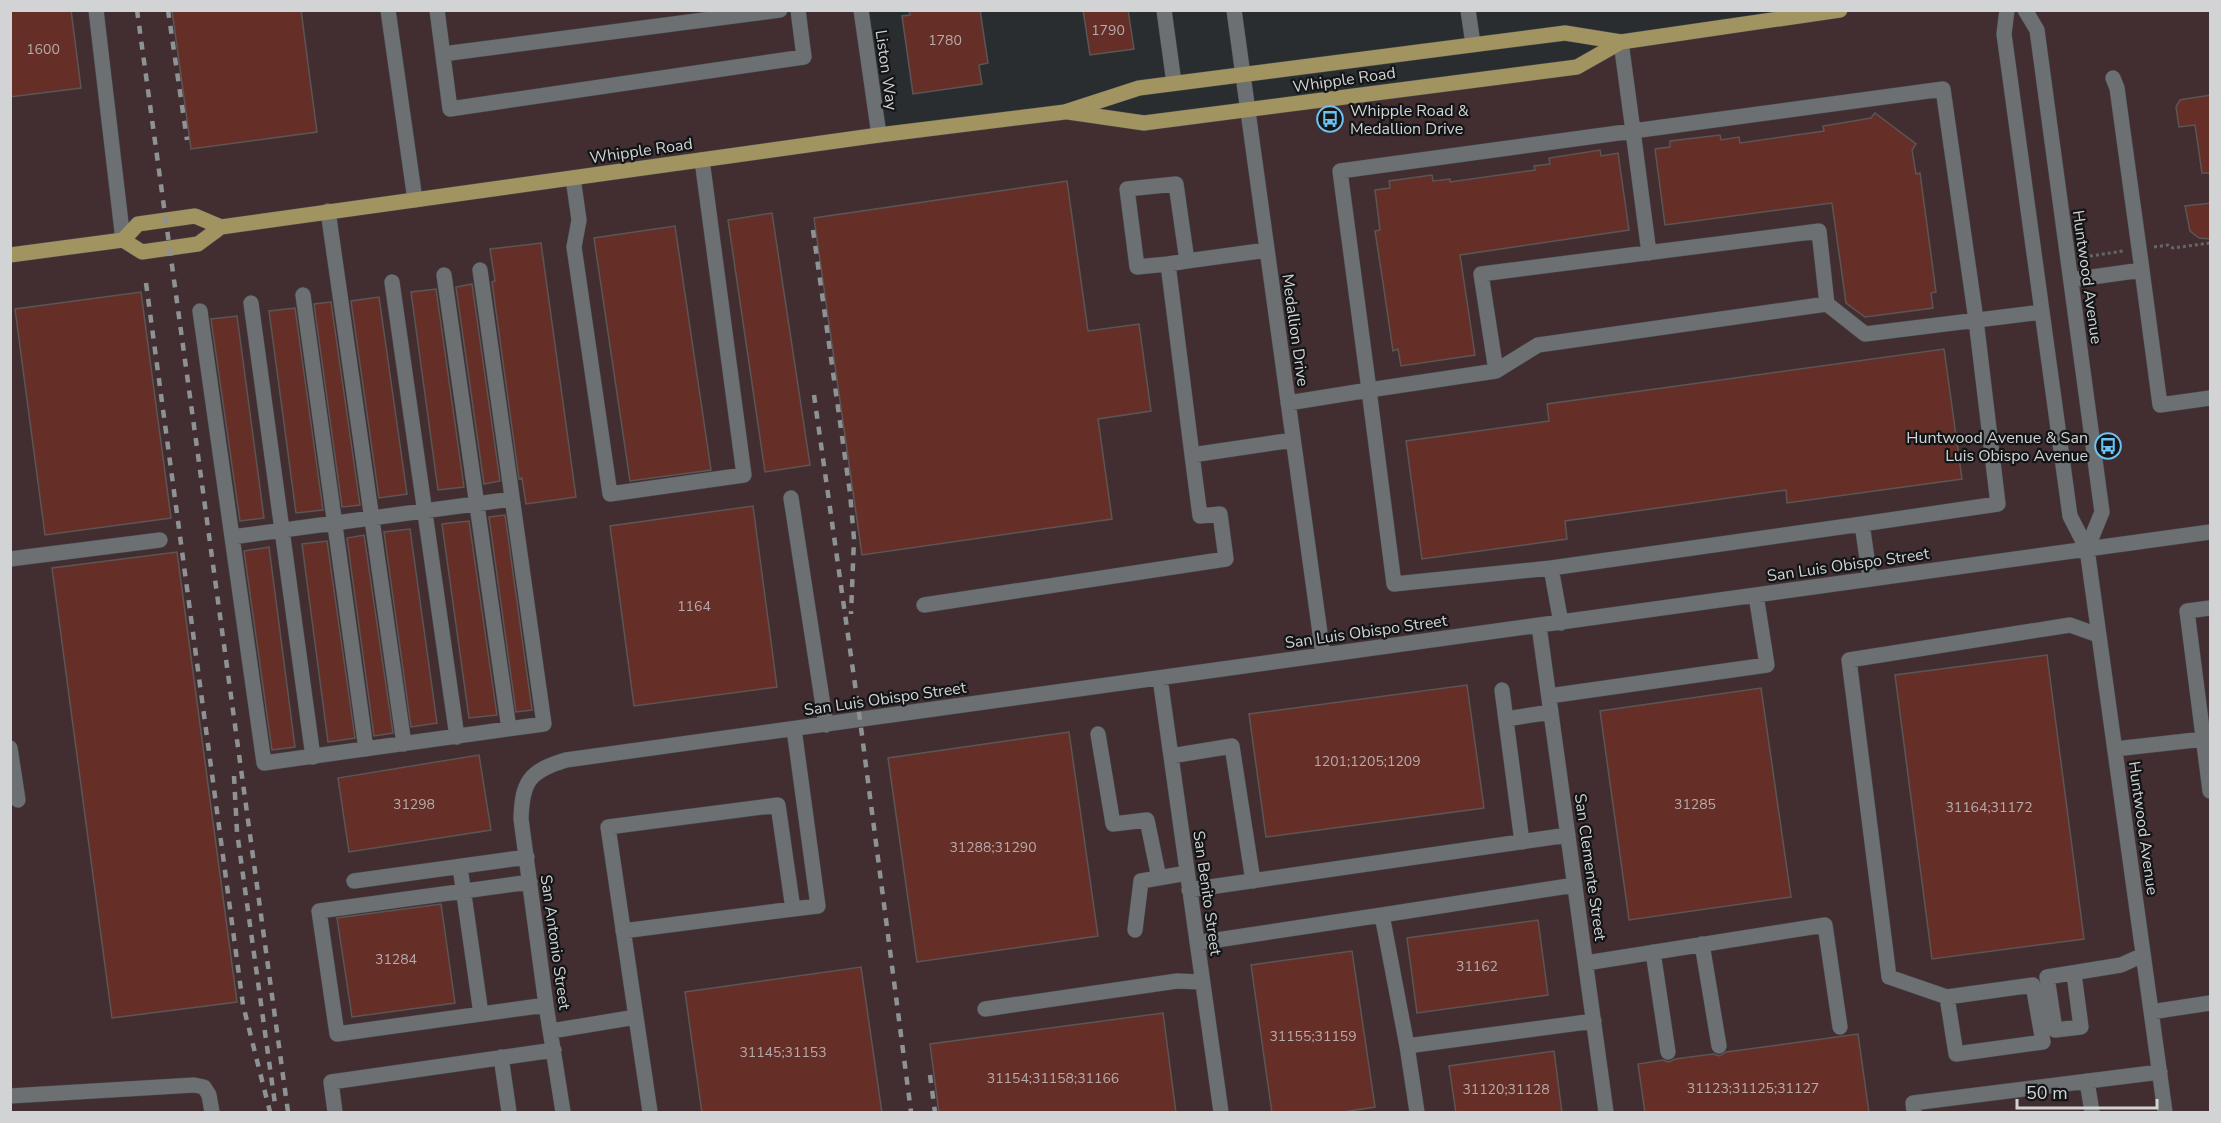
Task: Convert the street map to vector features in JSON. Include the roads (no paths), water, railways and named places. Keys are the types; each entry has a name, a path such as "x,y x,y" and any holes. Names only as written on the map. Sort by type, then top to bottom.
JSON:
{"main road":[{"name":"Whipple Road","path":"10,255 123,240 138,224 195,216 221,226 879,135 1065,112 1139,88 1565,33 1621,42 1840,10"},
{"name":"Whipple Road","path":"1065,112 1144,123 1247,111 1576,67 1621,42"},
{"name":"Whipple Road","path":"123,240 142,252 169,249 198,244 221,226"}],"street":[{"path":"96,10 123,240"},
{"path":"388,10 415,200"},
{"path":"437,10 450,109 804,57 798,10"},
{"path":"443,54 780,10"},
{"name":"Liston Way","path":"861,10 879,135"},
{"path":"1164,10 1174,84"},
{"name":"Medallion Drive","path":"1234,10 1323,655"},
{"path":"1468,10 1473,44"},
{"name":"Huntwood Avenue","path":"2007,10 2004,34 2070,516 2087,549 2165,1113"},
{"name":"Huntwood Avenue","path":"2025,10 2037,30 2102,512 2087,549"},
{"path":"1621,42 1649,253"},
{"path":"2113,78 2117,88 2160,405 2211,398"},
{"path":"1943,89 1976,320 1998,504 1551,568 1394,584 1340,171 1943,89"},
{"path":"573,178 579,220 574,247 609,494 744,474 702,160"},
{"path":"1187,261 1176,184 1127,189 1137,267 1168,264 1267,250"},
{"path":"328,212 404,744"},
{"path":"1496,371 1481,274 1819,231 1827,304 1865,334 2042,312"},
{"path":"924,605 1226,559 1220,514 1200,516 1168,264"},
{"path":"200,311 264,763 457,737 544,724 480,270"},
{"path":"2071,280 2142,270"},
{"path":"444,275 509,729"},
{"path":"392,282 457,737"},
{"path":"303,295 366,749"},
{"path":"251,303 314,757"},
{"path":"1288,402 1496,371 1538,345 1827,304"},
{"path":"1192,455 1293,440"},
{"path":"791,498 826,725"},
{"path":"232,537 512,499"},
{"path":"1862,525 1869,579"},
{"name":"San Luis Obispo Street","path":"531,777 546,766 566,760 2211,532"},
{"path":"10,560 160,540"},
{"path":"1551,568 1561,623"},
{"path":"1549,696 1767,665 1756,596"},
{"path":"2211,608 2187,611 2211,791"},
{"path":"1947,997 1956,1054 2043,1041 2033,985 1947,997 1889,976 1849,660 2070,624 2098,634"},
{"name":"San Clemente Street","path":"1539,626 1606,1113"},
{"name":"San Benito Street","path":"1160,678 1221,1113"},
{"path":"1502,690 1522,842"},
{"path":"1506,719 1551,712"},
{"path":"623,931 818,906 794,729"},
{"path":"1098,734 1113,824 1147,820 1159,878"},
{"path":"2115,749 2204,739"},
{"path":"1171,756 1232,746 1253,881"},
{"path":"10,748 18,800"},
{"name":"San Antonio Street","path":"531,777 522,796 521,819 562,1113"},
{"path":"650,1113 608,827 778,805 793,909"},
{"path":"1190,890 1568,835"},
{"path":"354,881 527,857"},
{"path":"460,867 481,1014"},
{"path":"1135,930 1141,881 1187,873"},
{"path":"530,882 319,911 337,1034 546,1005"},
{"path":"1197,943 1575,885"},
{"path":"1382,915 1407,1046 1417,1113"},
{"path":"1586,963 1825,925 1840,1027"},
{"path":"1702,944 1719,1046"},
{"path":"1653,952 1668,1052"},
{"path":"2074,974 2121,965 2143,955"},
{"path":"985,1009 1177,981 1202,982"},
{"path":"2151,1012 2211,1003"},
{"path":"551,1031 636,1017"},
{"path":"1407,1046 1594,1021"},
{"path":"335,1113 331,1083 554,1050"},
{"path":"501,1057 509,1113"},
{"path":"1914,1113 1913,1103 2160,1072"},
{"path":"2087,1081 2092,1113"},
{"path":"10,1096 194,1085 204,1087 209,1095 212,1113"}],"railway":[{"path":"137,10 288,1112"},
{"path":"168,10 187,140"},
{"path":"813,230 850,493 854,539 851,614"},
{"path":"146,283 243,1005 270,1112"},
{"path":"814,395 860,720 911,1112"},
{"path":"234,776 237,832 275,1104"},
{"path":"930,1075 935,1112"}],"place":[{"name":"Whipple Road & Medallion Drive","path":"1330,119"},
{"name":"Huntwood Avenue & San Luis Obispo Avenue","path":"2108,446"}]}
